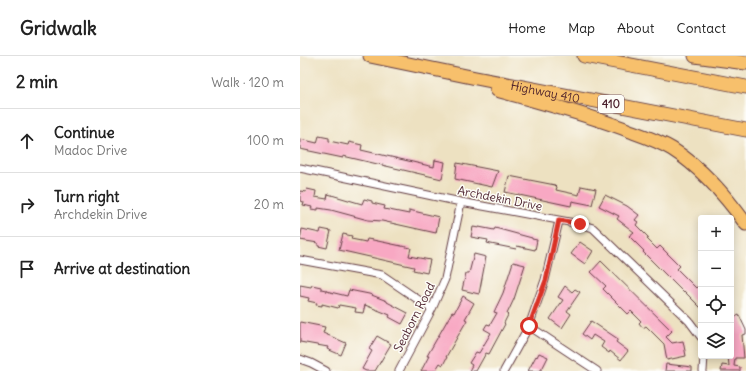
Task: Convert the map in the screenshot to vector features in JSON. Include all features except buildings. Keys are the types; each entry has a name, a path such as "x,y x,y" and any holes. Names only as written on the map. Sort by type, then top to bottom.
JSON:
{"highway":[{"name":"Highway 410","path":"370,56 746,130"},
{"path":"584,56 746,87"},
{"path":"695,56 746,63"},
{"path":"476,78 492,88 611,123 653,139 671,149 700,170 716,186 746,224"}],"street":[{"name":"Archdekin Drive","path":"300,168 461,202 580,224 593,228 689,321 698,333"},
{"name":"Seaborn Road","path":"399,371 432,309 444,279 461,202"},
{"path":"504,371 529,326 546,280 559,220"},
{"path":"300,260 382,275 432,309"},
{"path":"529,326 597,371"},
{"path":"300,359 326,371"},
{"path":"703,371 704,359"}],"route":[{"path":"529,326 546,280 559,220 580,224"}]}
